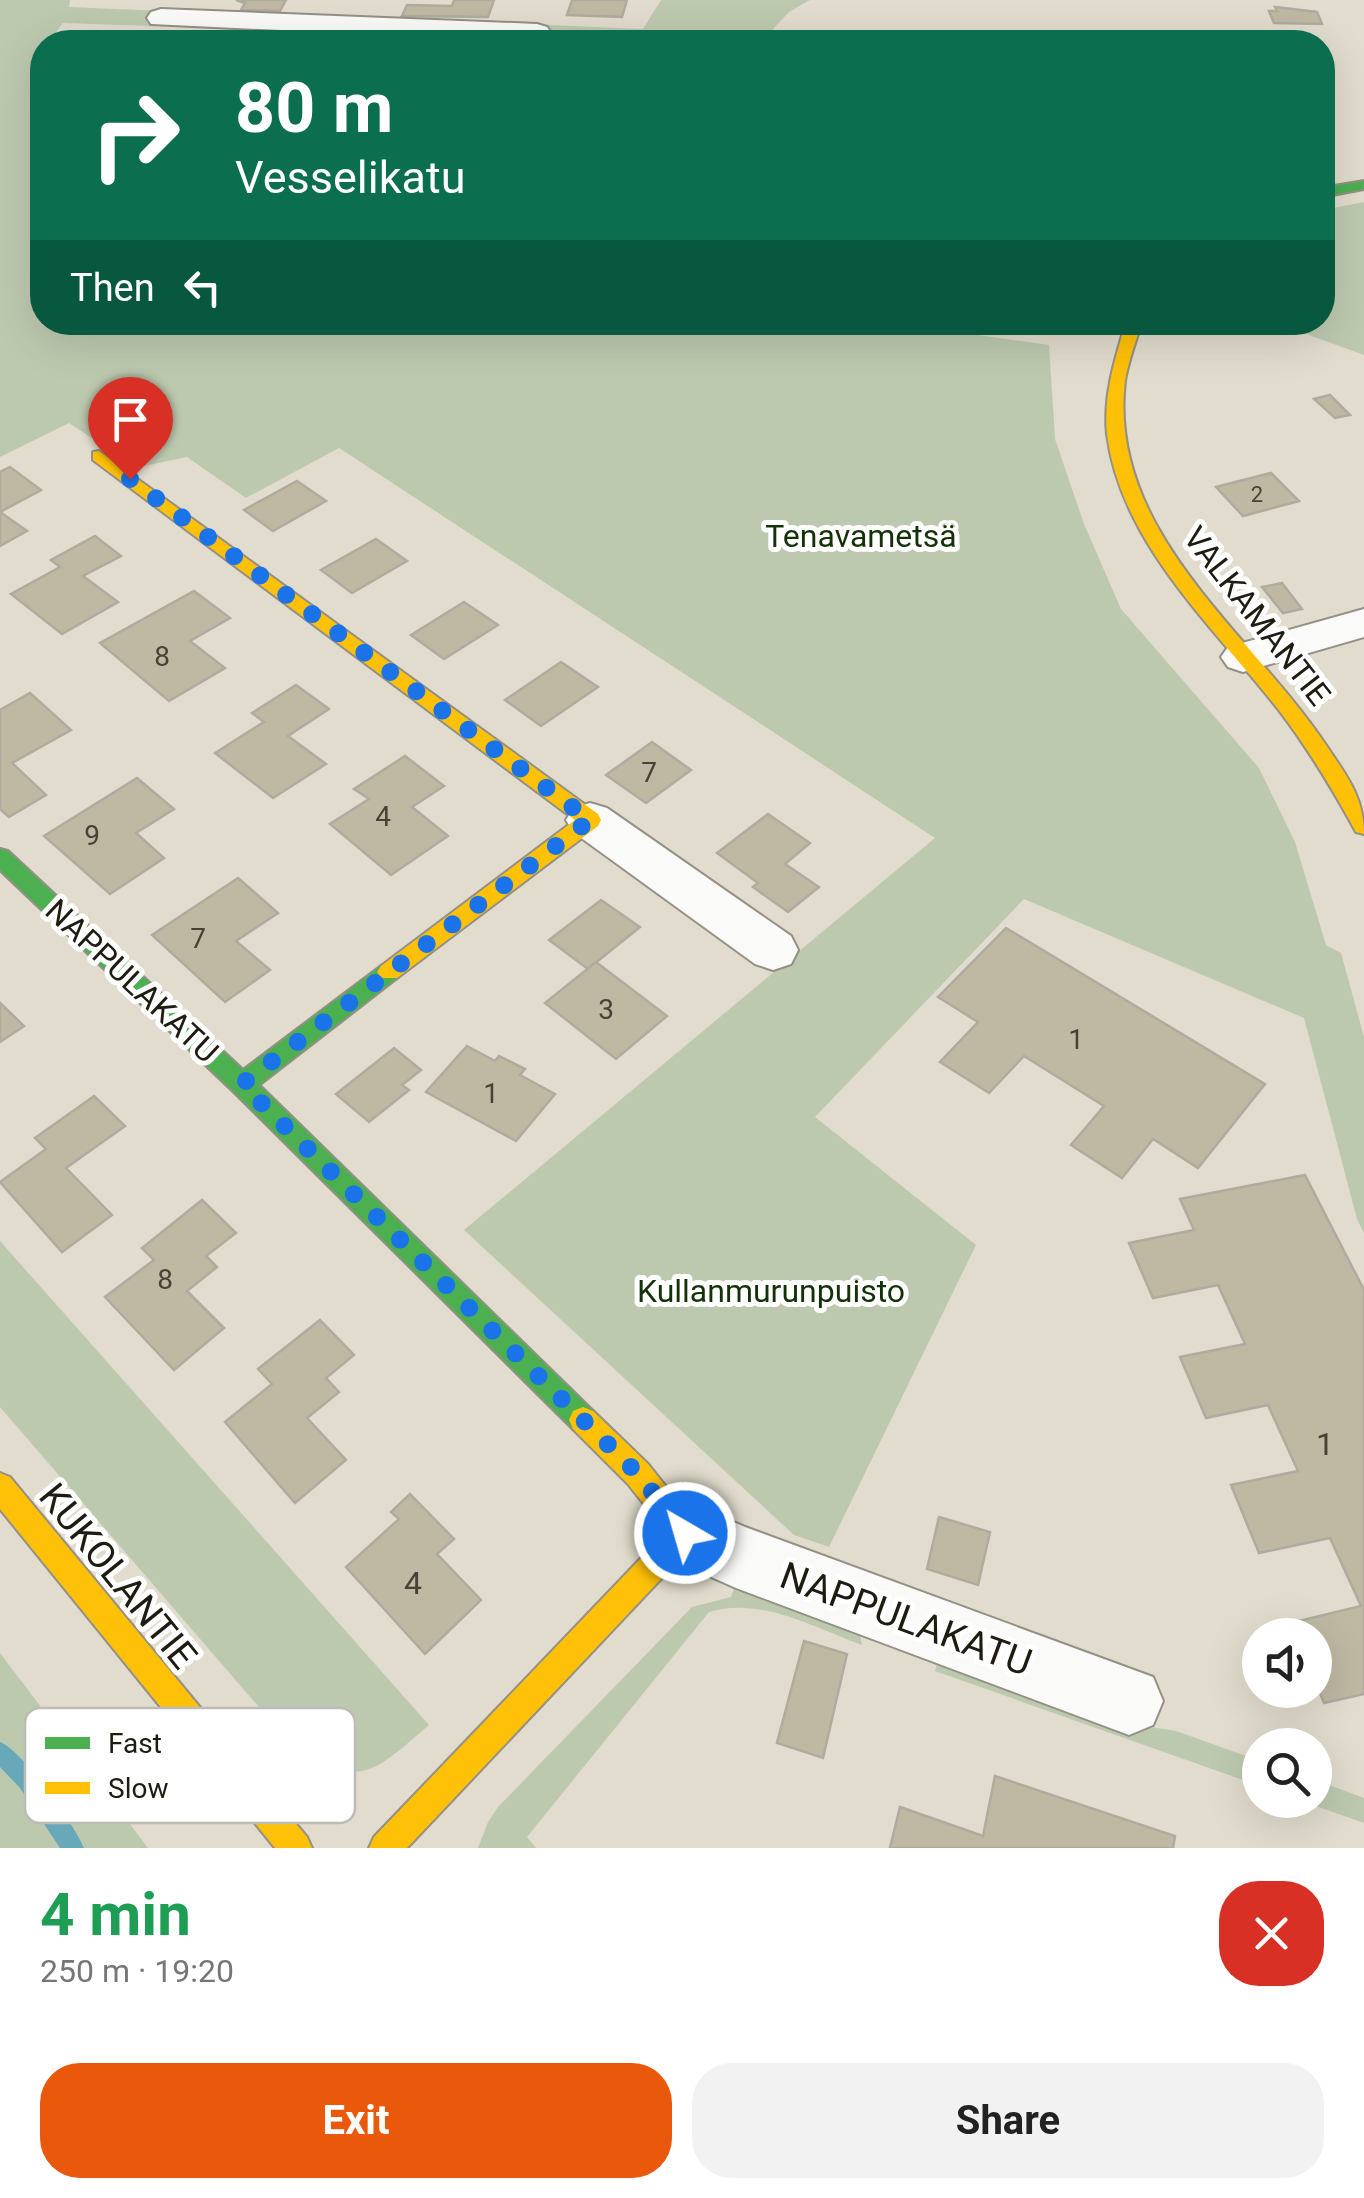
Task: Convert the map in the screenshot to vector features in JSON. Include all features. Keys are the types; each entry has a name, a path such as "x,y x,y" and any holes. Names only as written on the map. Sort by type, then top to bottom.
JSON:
{"street":[{"path":"161,18 355,12 511,30"},
{"path":"1335,191 1364,186"},
{"name":"VALKAMANTIE","path":"1127,335 1114,380 1114,418 1131,489 1170,567 1282,700 1320,752 1364,826"},
{"path":"99,456 590,820 773,950"},
{"path":"1243,658 1364,623"},
{"path":"242,1084 590,820"},
{"name":"NAPPULAKATU","path":"0,857 242,1084 638,1474 685,1533 736,1556 1129,1702"},
{"name":"KUKOLANTIE","path":"0,1487 181,1708"},
{"path":"385,1848 685,1533"},
{"name":"KUKOLANTIE","path":"276,1823 296,1848"}],"green space":[{"name":"Tenavametsä","path":"0,0 70,0 69,7 161,11 151,26 63,23 58,30 30,30 30,335 978,335 1049,345 1055,439 1084,524 1121,609 1259,768 1295,842 1326,945 1341,953 1364,1037 1364,1233 1304,1018 1024,899 815,1117 976,1245 829,1547 794,1535 464,1230 935,838 339,448 246,498 187,457 144,466 127,461 69,423 0,457"},
{"path":"661,0 810,0 789,12 772,30 546,30 548,25 643,29"},
{"path":"1364,202 1364,355 1309,335 1335,335 1335,208"},
{"path":"0,1241 429,1725 381,1763 355,1772 355,1708 260,1708 0,1407"},
{"path":"736,1583 859,1630 862,1645 767,1611 728,1608 709,1612 527,1837 536,1848 478,1848 498,1807 692,1607 731,1597"},
{"path":"0,1653 42,1708 25,1708 25,1823 129,1823 148,1848 0,1848"},
{"path":"938,1660 1138,1725 1176,1731 1242,1755 1242,1780 935,1671"},
{"path":"1332,1786 1364,1798 1364,1823 1332,1812"}],"building":[{"path":"236,0 286,0 280,11 241,10 245,3"},
{"path":"454,0 494,0 488,17 402,16 407,5 452,6"},
{"path":"572,0 627,0 622,17 567,15"},
{"path":"1275,7 1317,12 1322,24 1274,23 1269,11 1277,11"},
{"path":"1330,395 1350,415 1335,418 1314,399"},
{"path":"10,467 41,490 0,512 0,472"},
{"path":"1271,473 1299,501 1243,516 1216,487"},
{"path":"297,481 326,501 273,531 244,510"},
{"path":"0,512 27,531 0,546"},
{"path":"95,536 121,556 83,576 118,602 62,634 11,594 60,567 51,560"},
{"path":"376,539 407,561 352,593 321,570"},
{"path":"1282,583 1302,609 1283,613 1262,587"},
{"path":"194,591 230,618 190,641 225,668 169,701 100,643"},
{"path":"464,602 498,625 444,659 411,635"},
{"path":"561,662 598,687 541,726 505,700"},
{"path":"296,685 329,709 288,736 326,764 273,798 215,753 264,722 252,713"},
{"path":"30,693 71,730 12,763 46,795 9,817 0,809 0,710"},
{"path":"652,742 691,770 646,803 606,775"},
{"path":"405,756 444,786 412,807 448,836 391,875 330,824 369,799 354,789"},
{"path":"137,778 174,809 136,833 164,858 110,894 44,836"},
{"path":"768,814 810,843 785,864 819,887 788,912 753,887 758,883 717,853"},
{"path":"238,878 278,913 236,941 270,970 225,1002 152,935"},
{"path":"601,900 640,927 588,969 549,940"},
{"path":"1006,928 1265,1084 1198,1168 1153,1139 1122,1178 1071,1145 1104,1106 1024,1056 989,1093 940,1062 978,1022 938,997"},
{"path":"596,962 667,1016 616,1059 545,1003"},
{"path":"0,1003 24,1026 0,1042"},
{"path":"467,1046 495,1061 499,1056 525,1069 520,1075 555,1094 516,1141 426,1092"},
{"path":"394,1048 421,1070 402,1085 409,1090 369,1122 336,1094"},
{"path":"94,1096 125,1126 66,1168 112,1215 62,1252 0,1182 46,1149 35,1138"},
{"path":"1305,1175 1364,1290 1364,1694 1332,1701 1332,1618 1311,1618 1361,1606 1330,1538 1259,1553 1231,1485 1298,1471 1268,1405 1206,1418 1180,1357 1245,1344 1218,1285 1153,1298 1129,1243 1194,1230 1180,1199"},
{"path":"202,1200 236,1233 206,1256 217,1267 187,1291 224,1328 174,1370 105,1297 154,1260 142,1248"},
{"path":"320,1320 354,1355 326,1378 339,1392 307,1418 346,1460 295,1503 225,1422 272,1384 258,1369"},
{"path":"410,1494 454,1539 437,1554 481,1600 425,1654 346,1567 399,1519 391,1512"},
{"path":"939,1517 990,1532 978,1585 927,1569"},
{"path":"804,1641 847,1654 823,1758 777,1743"},
{"path":"995,1776 1175,1836 1173,1848 890,1848 900,1807 983,1836"}],"waterway":[{"path":"0,1752 25,1779"},
{"path":"56,1823 73,1848"}],"traffic: fast":[{"path":"1335,191 1364,185"},
{"path":"0,857 242,1084 583,1420"},
{"path":"242,1084 389,972"}],"traffic: slow":[{"path":"1130,335 1117,380 1116,433 1128,483 1150,531 1179,576 1296,718 1364,826"},
{"path":"99,456 590,820 389,972"},
{"path":"385,1848 685,1533 638,1474 583,1420"},
{"path":"0,1487 181,1708"},
{"path":"276,1823 296,1848"}],"route":[{"path":"130,479 590,820 242,1084 638,1474 685,1533"}],"park label":[{"name":"Kullanmurunpuisto","path":"771,1291"}]}
